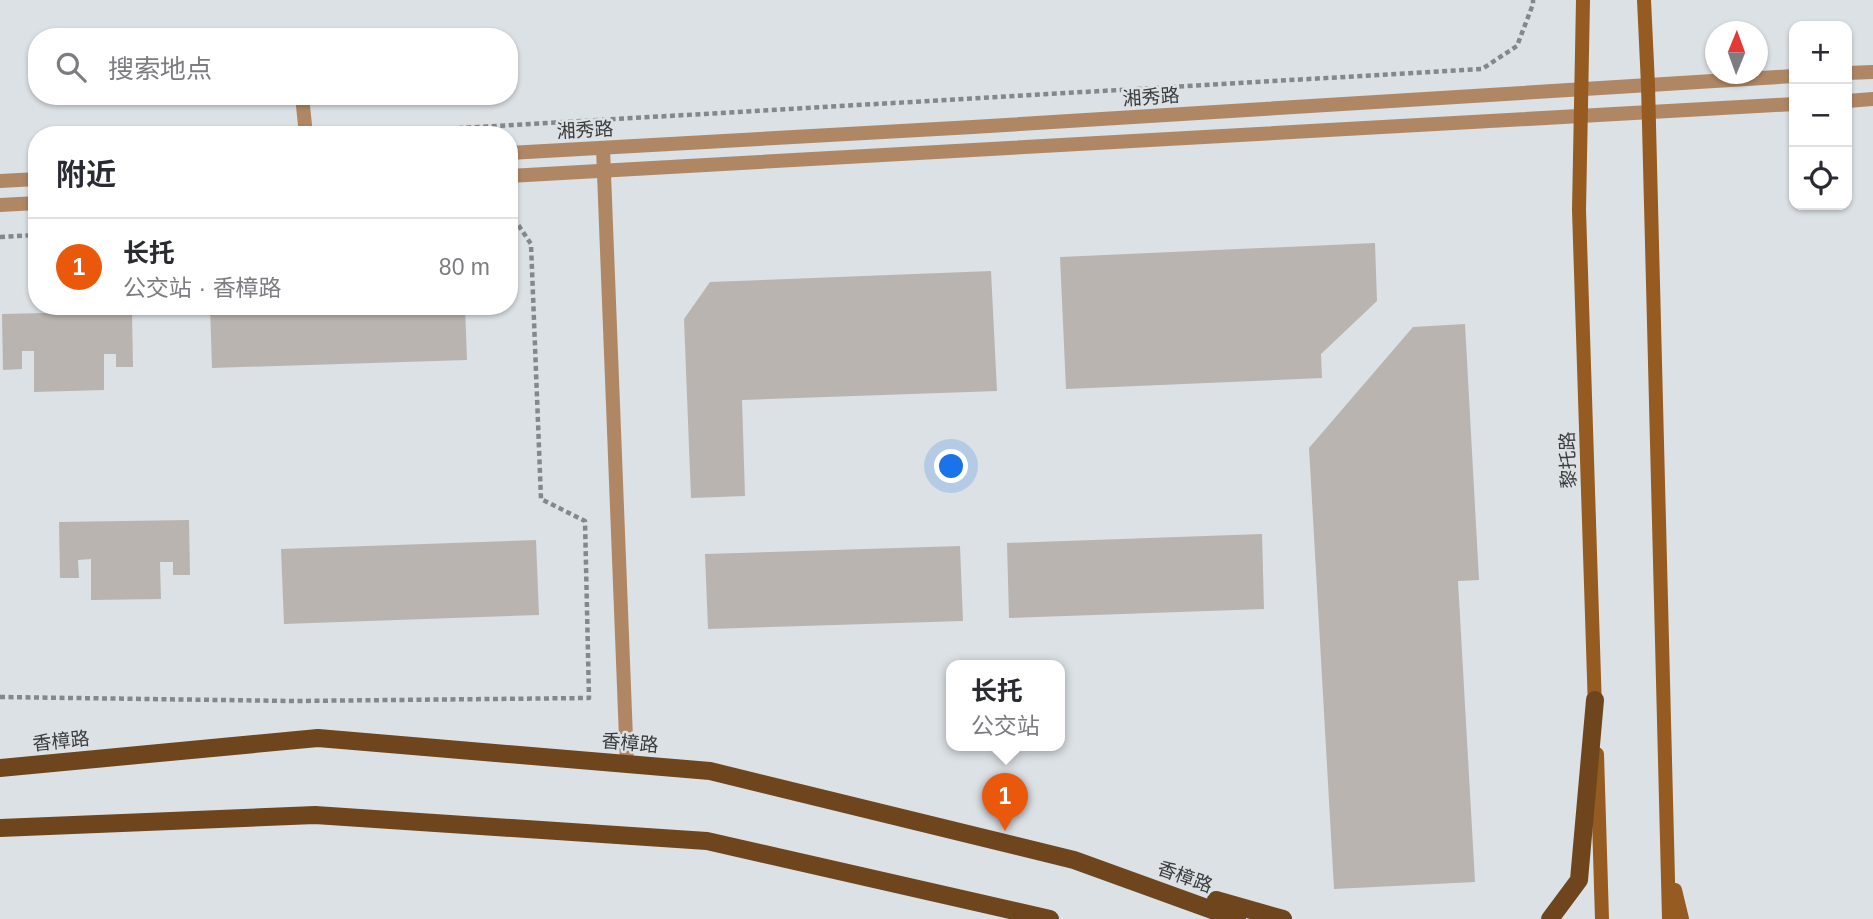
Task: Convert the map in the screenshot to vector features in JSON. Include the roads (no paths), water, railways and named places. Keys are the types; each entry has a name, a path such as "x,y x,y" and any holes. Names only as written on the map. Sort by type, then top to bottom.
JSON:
{"main road":[{"name":"黎托路","path":"1583,0 1579,209 1602,919"},
{"path":"1644,0 1669,919"},
{"path":"1550,919 1579,880 1595,700"},
{"name":"香樟路","path":"0,768 318,738 710,771 1074,860 1237,919"},
{"path":"0,828 315,815 707,841 1050,919"},
{"path":"1668,859 1682,919"},
{"path":"1074,860 1283,919"}],"street":[{"path":"1852,74 1873,72"},
{"name":"湘秀路","path":"518,153 1000,126 1789,76"},
{"path":"1852,101 1873,99"},
{"path":"518,176 1789,104"},
{"path":"303,105 305,126"},
{"path":"603,148 627,764"},
{"path":"0,181 28,179"},
{"path":"0,205 28,203"}],"place":[{"name":"长托","path":"1005,831"}]}
